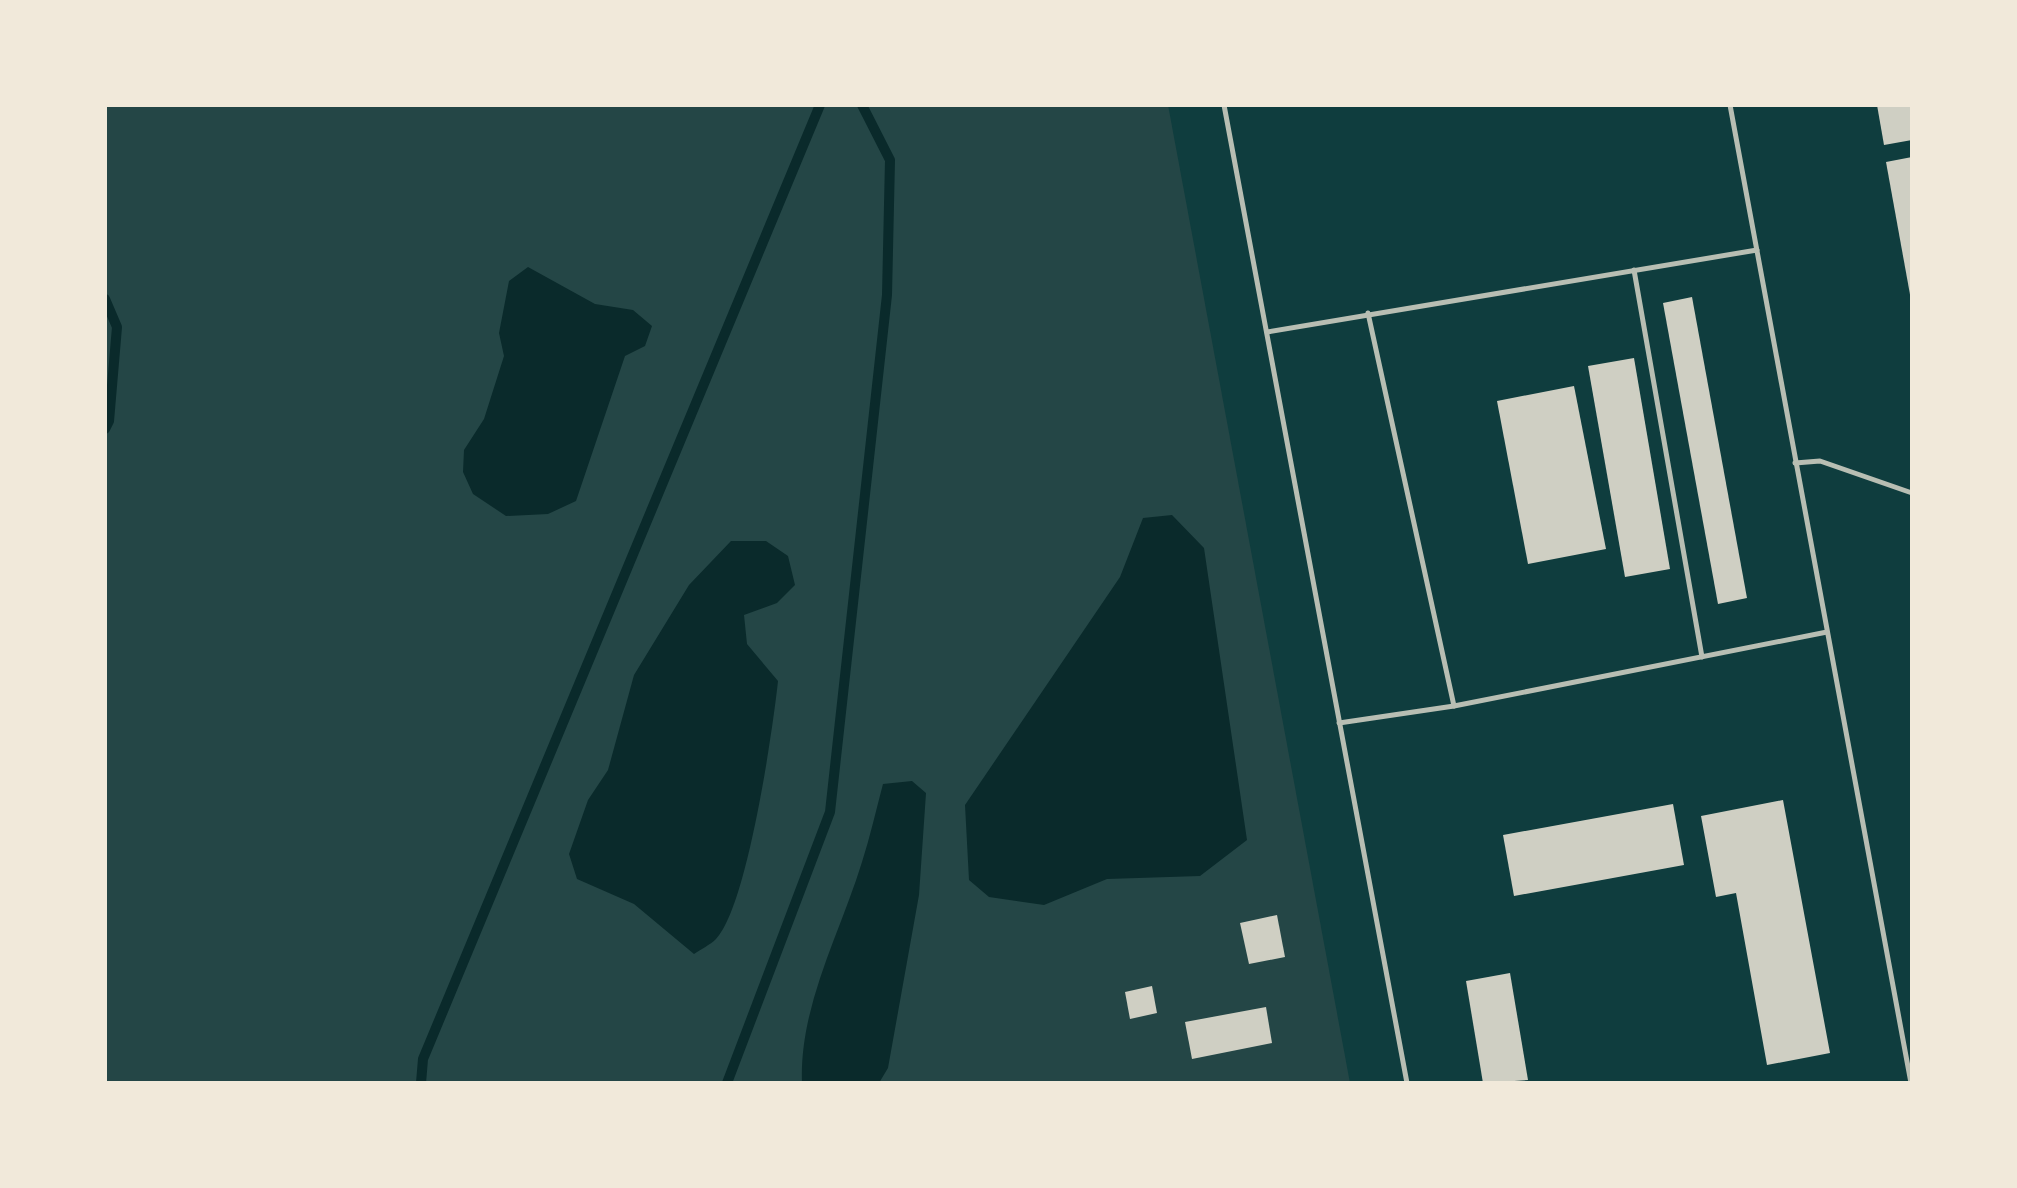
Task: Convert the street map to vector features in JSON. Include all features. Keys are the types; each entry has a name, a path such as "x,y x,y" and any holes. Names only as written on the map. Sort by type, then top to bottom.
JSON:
{"lane":[{"path":"1224,105 1407,1083"},
{"path":"1730,105 1911,1083"},
{"path":"1267,332 1757,250"},
{"path":"1634,270 1702,657"},
{"path":"1368,313 1454,706"},
{"path":"1795,463 1819,461 1912,493"},
{"path":"1339,723 1454,706 1827,632"}],"shaded area":[{"path":"105,105 1168,105 1350,1083 105,1083"},
{"path":"528,267 595,304 633,310 652,326 645,346 625,356 576,501 548,514 506,516 473,494 463,472 464,450 484,419 504,356 499,333 509,281"},
{"path":"1172,515 1204,548 1247,840 1200,876 1107,879 1044,905 989,897 969,880 965,805 1120,577 1143,518"},
{"path":"731,541 766,541 788,556 795,585 777,603 744,615 747,644 778,681 771,737 757,816 738,892 727,921 716,939 694,954 634,904 577,879 569,854 588,800 608,770 634,675 689,585"},
{"path":"912,781 926,793 919,895 888,1068 879,1083 802,1083 803,1054 814,998 862,862 883,784"}],"building":[{"path":"1877,105 1912,105 1912,140 1884,145"},
{"path":"1912,157 1912,300 1911,300 1886,162"},
{"path":"1692,297 1747,598 1718,604 1663,303"},
{"path":"1634,358 1670,569 1625,577 1588,366"},
{"path":"1574,386 1606,549 1528,564 1497,401"},
{"path":"1783,800 1830,1053 1767,1065 1736,893 1716,897 1701,816"},
{"path":"1673,804 1684,865 1514,896 1503,835"},
{"path":"1277,915 1285,957 1249,964 1240,923"},
{"path":"1510,973 1528,1080 1483,1083 1466,981"},
{"path":"1152,986 1157,1013 1130,1019 1125,992"},
{"path":"1266,1007 1272,1043 1192,1059 1185,1022"}],"waterway":[{"path":"421,1083 423,1059 820,105"},
{"path":"727,1083 830,812 887,295 890,160 862,105"},
{"path":"105,299 117,327 109,421 105,429"}]}
